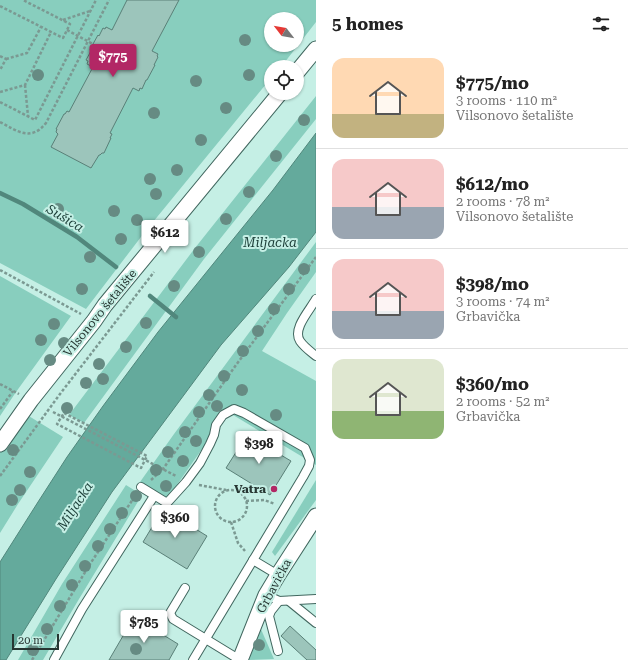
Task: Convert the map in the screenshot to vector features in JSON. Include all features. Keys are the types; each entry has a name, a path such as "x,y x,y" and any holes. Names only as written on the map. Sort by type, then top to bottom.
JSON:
{"street":[{"path":"304,64 316,49"},
{"name":"Vilsonovo šetalište","path":"0,444 31,400 105,305 274,100"},
{"name":"Grbavička","path":"240,660 273,598 278,575 316,516"}],"lane":[{"path":"316,299 298,327 297,334 300,341 316,356"},
{"path":"141,487 168,503 200,464 214,435 216,425 223,415 234,409 244,413 305,448 310,460 309,466 193,660"},
{"path":"54,660 82,609 154,496"},
{"path":"253,560 278,575"},
{"path":"185,588 170,613 173,619 240,660"},
{"path":"278,651 269,616 273,598 289,601 316,599"},
{"path":"289,601 316,623"}],"path":[{"path":"0,6 63,38 70,24 23,0"},
{"path":"0,102 35,120 96,0"},
{"path":"0,122 27,134 35,133 41,129 46,123 109,0"},
{"path":"63,20 90,10"},
{"path":"0,56 6,59 27,53 41,27"},
{"path":"67,30 93,44"},
{"path":"28,116 25,85 51,32"},
{"path":"0,70 6,59"},
{"path":"0,92 25,85"},
{"path":"32,660 90,564 141,487 164,469 236,365 316,258"},
{"path":"0,270 94,321"},
{"path":"0,476 60,394 154,272"},
{"path":"0,384 21,395"},
{"path":"0,409 13,391"},
{"path":"53,412 164,469"},
{"path":"62,416 57,424 141,468 147,460"},
{"path":"226,490 234,490 242,494 246,501 247,509 244,516 231,522 222,519 216,512 215,504 218,495 226,490"},
{"path":"246,501 264,500 285,507"},
{"path":"231,522 238,544 253,560"}],"shaded area":[{"path":"0,0 316,0 316,22 304,37 304,12 264,12 264,52 293,52 286,60 264,60 264,87 144,233 86,309 0,263"},
{"path":"316,96 316,119 204,259 84,423 69,415 195,248"},
{"path":"316,242 316,272 262,351 316,381 316,465 228,412 167,499 140,482 174,434"},
{"path":"0,276 71,316 0,416"},
{"path":"19,410 63,437 0,533 0,436"},
{"path":"316,480 316,500 275,556 272,552"},
{"path":"126,485 142,495 43,660 18,660 62,584"},
{"path":"260,627 274,659 247,660"}],"water":[{"name":"Miljacka","path":"316,133 316,232 289,267 221,345 112,492 6,660 0,660 0,562 67,457 103,406 158,332 273,190"}],"building":[{"path":"127,0 179,0 152,51 158,54 155,65 142,89 140,88 139,91 133,88 110,133 112,134 111,138 104,153 99,155 91,168 51,147 58,134 56,129 64,114 67,111 69,112 93,67 87,64 88,61 86,60 93,44 103,28 105,29 106,27 112,30"},
{"path":"247,435 291,461 270,495 226,468"},
{"path":"163,509 207,536 187,569 143,542"},
{"path":"134,617 178,644 169,660 109,660"},
{"path":"290,626 316,650 316,660 307,660 281,636"}],"waterway":[{"name":"Sušica","path":"0,193 23,204 77,237 116,267"},
{"name":"Sušica","path":"150,296 176,317"}],"place":[{"name":"Vatra","path":"274,489"}]}
